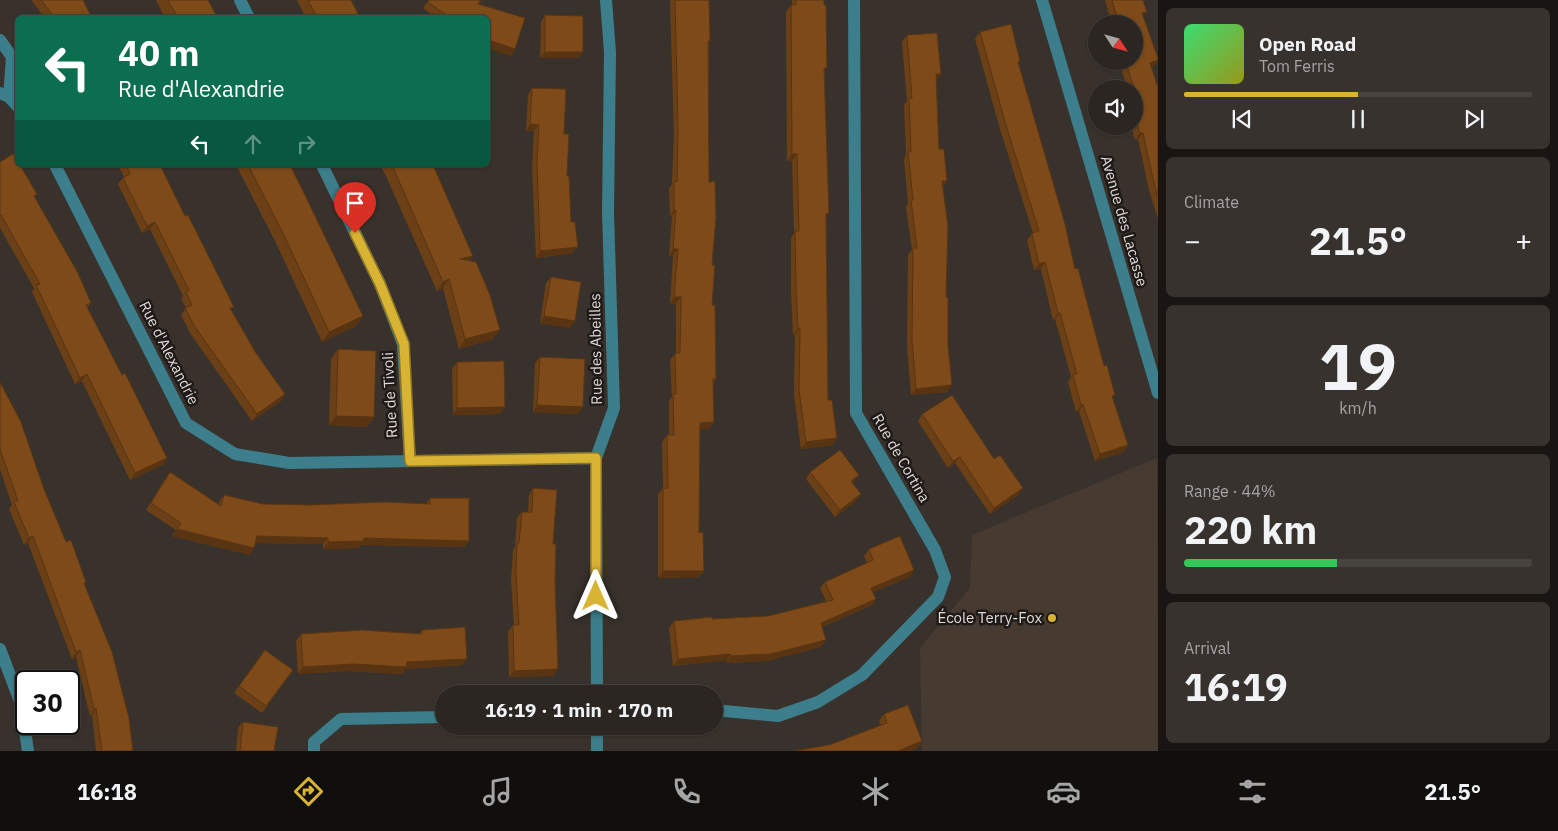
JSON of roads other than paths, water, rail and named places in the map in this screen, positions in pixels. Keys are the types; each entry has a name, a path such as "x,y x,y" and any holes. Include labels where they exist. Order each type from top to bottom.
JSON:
{"street":[{"path":"240,0 248,15"},
{"name":"Rue des Abeilles","path":"597,685 596,458 614,408 613,314 608,212 610,52 606,0"},
{"name":"Rue de Cortina","path":"723,711 778,716 818,702 862,675 938,597 945,577 935,550 856,413 854,0"},
{"name":"Avenue des Lacasse","path":"1042,0 1158,393"},
{"path":"0,40 12,57 9,99"},
{"name":"Rue d'Alexandrie","path":"56,167 186,423 235,454 289,463 596,458"},
{"name":"Rue de Tivoli","path":"323,167 380,284 404,344 410,461"},
{"path":"0,649 22,704 28,751"},
{"path":"314,751 314,742 341,718 435,717"},
{"path":"597,735 598,751"}],"place":[{"name":"École Terry-Fox","path":"1052,618"}]}
